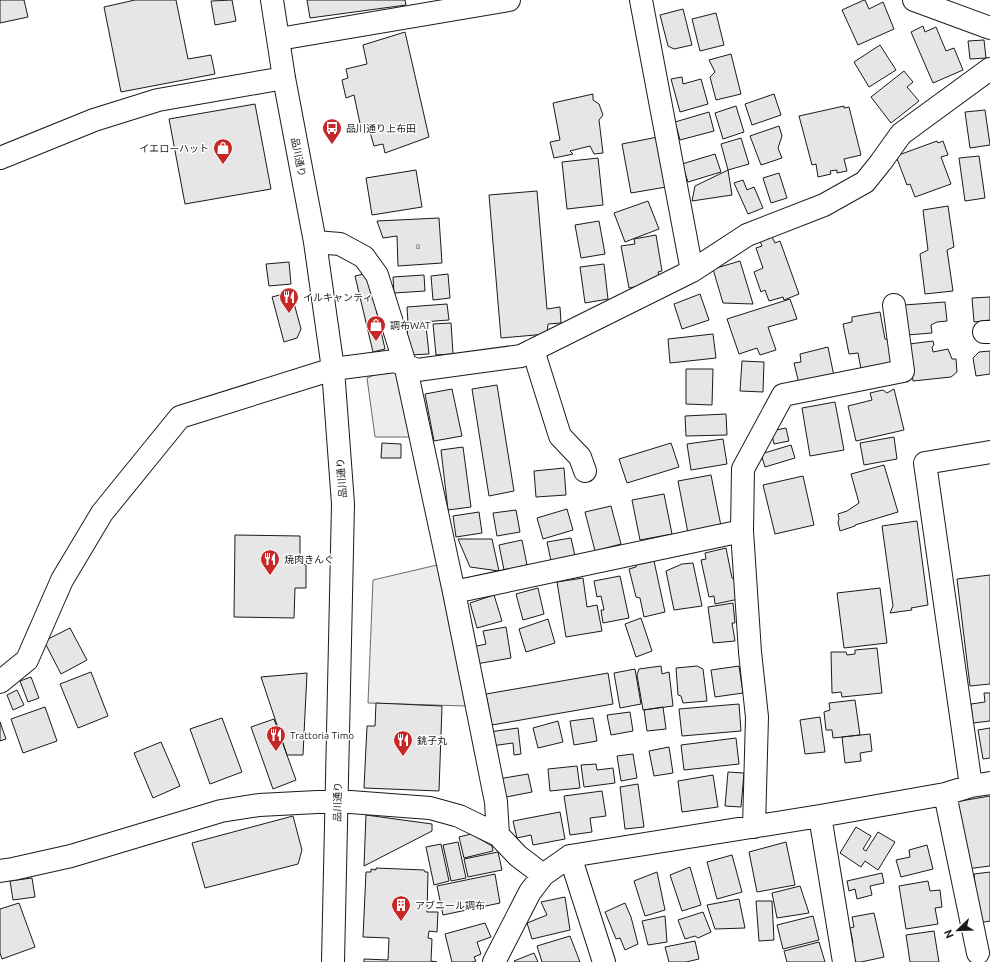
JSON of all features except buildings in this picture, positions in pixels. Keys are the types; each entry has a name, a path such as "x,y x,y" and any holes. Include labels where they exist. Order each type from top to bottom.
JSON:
{"street":[{"name":"品川通り","path":"272,0 284,78 315,242 334,370 343,504 333,962"},
{"path":"279,39 509,0"},
{"path":"641,0 692,272"},
{"path":"914,0 990,28"},
{"path":"0,682 26,660 62,580 102,513 180,418 334,370 395,361 417,370 521,356 692,272 747,236 824,205 865,182 882,162 901,134 990,69"},
{"path":"0,158 94,120 158,100 284,78"},
{"path":"315,242 340,244 364,257 377,275 405,364 454,592 496,802 498,835"},
{"path":"754,827 757,718 750,652 742,531 743,469 783,395 903,371 894,305"},
{"path":"533,350 560,436 580,457 585,470"},
{"path":"494,962 530,892 543,875 570,856 820,816 945,794 980,784 925,463 990,452"},
{"path":"454,592 742,531"},
{"path":"945,794 978,953"},
{"path":"0,870 13,869 71,856 221,811 259,805 337,801 430,808 459,816 498,835 518,856 543,875"},
{"path":"820,816 844,962"},
{"path":"570,856 604,962"}],"shaded area":[{"path":"394,367 413,437 375,437 367,378"},
{"path":"437,565 466,706 368,703 373,580"}],"place":[{"name":"品川通り上布田","path":"332,145"},
{"name":"イエローハット","path":"223,165"},
{"name":"イルキャンティ","path":"289,314"},
{"name":"調布WAT","path":"376,342"},
{"name":"焼肉きんぐ","path":"270,576"},
{"name":"Trattoria Timo","path":"276,752"},
{"name":"銚子丸","path":"403,757"},
{"name":"アブニール調布","path":"401,922"}]}
